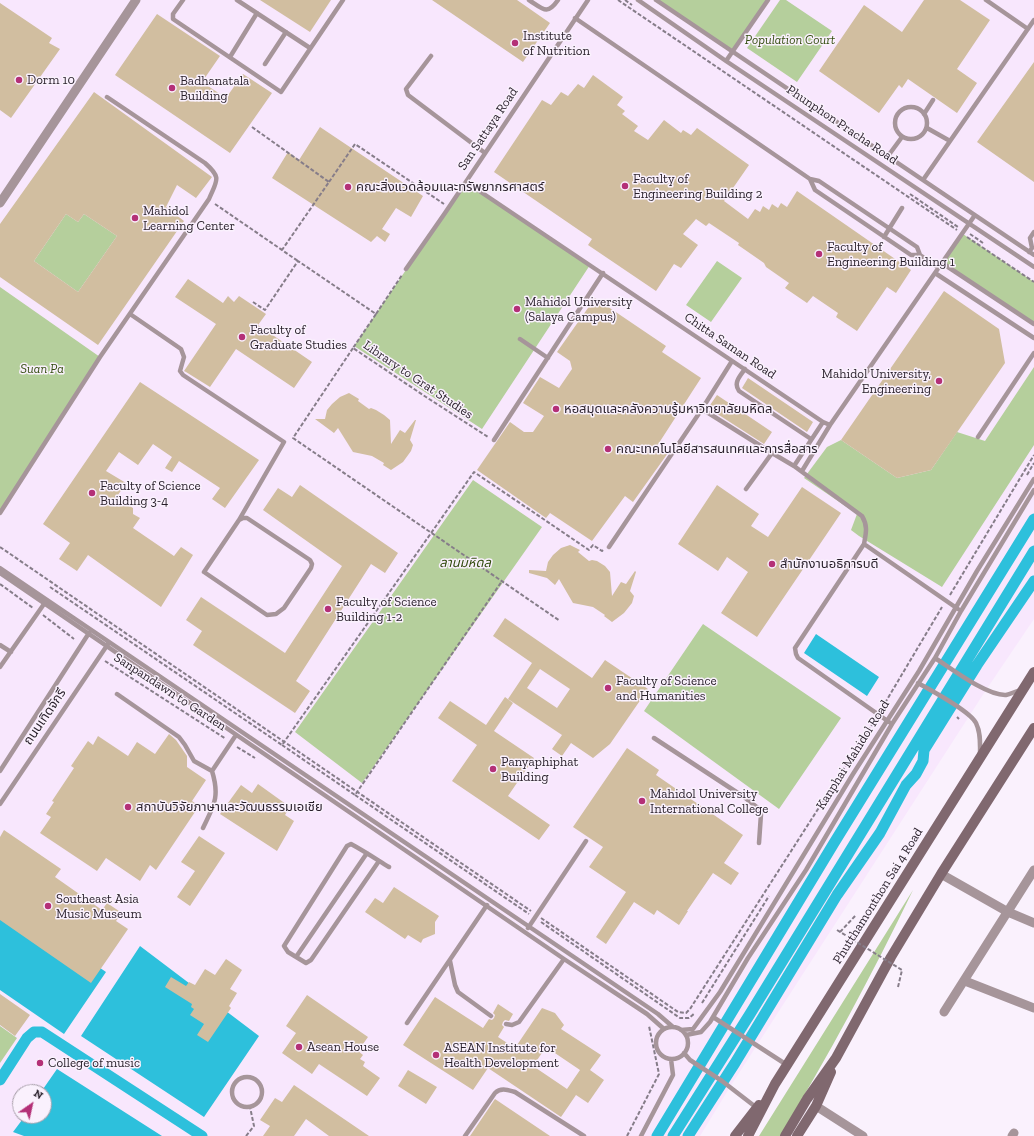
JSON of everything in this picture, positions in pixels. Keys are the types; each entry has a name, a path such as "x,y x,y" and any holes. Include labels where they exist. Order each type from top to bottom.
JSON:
{"main road":[{"name":"Phutthamonthon Sai 4 Road","path":"747,1136 787,1064 1034,672"},
{"path":"785,1136 807,1099 836,1058 891,957 941,874 1034,728"},
{"path":"797,1136 816,1106 829,1080 836,1058"},
{"path":"734,1136 775,1084"}],"street":[{"path":"0,203 136,0"},
{"path":"944,1012 1034,870"},
{"path":"941,874 1008,912 1034,922"},
{"path":"965,981 1034,1008"},
{"path":"816,1106 862,1136"}],"lane":[{"path":"183,0 173,14 174,19 281,92 342,0"},
{"path":"237,0 310,48"},
{"path":"530,0 547,10 552,8 558,0"},
{"name":"San Sattaya Road","path":"406,269 588,0"},
{"name":"Phunphon Pracha Road","path":"638,0 726,61 1034,267"},
{"name":"Phunphon Pracha Road","path":"656,0 1034,255"},
{"path":"726,61 768,0"},
{"path":"986,0 1028,29"},
{"path":"230,57 257,13"},
{"path":"575,18 810,179 819,181 917,247 920,255"},
{"path":"923,180 1034,20"},
{"path":"265,64 286,32"},
{"path":"431,56 406,89 408,95 485,153"},
{"path":"0,513 100,357 209,199 217,180 216,174 205,163 107,97"},
{"path":"924,114 933,100"},
{"path":"910,107 918,109 924,114 927,120 927,128 921,136 912,140 902,137 897,131 895,123 897,115 902,110 910,107"},
{"path":"927,128 950,142"},
{"path":"888,156 902,137"},
{"path":"810,179 815,190 911,255 920,255 939,268"},
{"name":"Chitta Saman Road","path":"466,182 823,422 830,425"},
{"path":"884,236 902,208"},
{"path":"802,471 830,425 975,215"},
{"path":"1029,252 1032,248 1030,238 1034,232"},
{"path":"942,263 1034,324"},
{"path":"494,440 603,273"},
{"path":"935,273 1034,338"},
{"path":"130,314 181,349 184,357 180,371 183,375 284,442 239,520 204,572 267,615 276,614 284,608 311,568 312,564 310,560 247,518 239,520"},
{"path":"520,339 548,358"},
{"path":"978,437 1034,353"},
{"path":"608,546 702,409 732,361"},
{"path":"745,369 736,383 736,388 811,439"},
{"path":"702,409 802,471 862,516 866,523 864,544 795,648 798,658 892,724"},
{"path":"794,466 823,422"},
{"path":"746,490 772,453"},
{"name":"Kanphai Mahidol Road","path":"681,1030 693,1029 720,992 853,774 919,671 1034,479"},
{"name":"Kanphai Mahidol Road","path":"686,1035 701,1032 713,1017 748,958 806,870 892,724 935,658 961,611 1034,490"},
{"path":"864,544 961,611"},
{"path":"0,568 90,632 658,1014 673,1027 681,1030 686,1035 688,1046 684,1053 677,1058 671,1059 662,1055 656,1047 657,1036 664,1029 673,1027"},
{"path":"0,573 44,604 90,632"},
{"path":"0,667 44,604"},
{"name":"ถนนเทิดจักรี","path":"0,771 90,632"},
{"path":"108,644 236,735 647,1014 664,1029"},
{"name":"ถนนเทิดจักรี","path":"0,804 108,644"},
{"path":"0,645 10,652"},
{"path":"935,658 986,690 1007,695 1024,688"},
{"path":"918,683 970,715 976,723 980,734 980,757"},
{"path":"117,694 179,737 194,761 212,771 216,783 216,801 203,828"},
{"path":"212,771 236,735"},
{"path":"654,738 744,797 758,808 761,814 759,843"},
{"path":"526,932 586,841"},
{"path":"379,861 311,960 306,963 288,952 284,946 347,846 351,844 389,867"},
{"path":"296,957 367,853"},
{"path":"407,1023 487,905"},
{"path":"506,1024 512,1025 519,1022 564,959"},
{"path":"450,961 458,992 491,1016"},
{"path":"713,1017 787,1064"},
{"path":"684,1053 696,1064 722,1081 757,1108"},
{"path":"641,1136 673,1075 671,1059"},
{"path":"242,1078 254,1079 261,1087 261,1098 259,1102 250,1107 240,1106 233,1100 233,1086 242,1078"},
{"path":"465,1136 495,1093 498,1090 503,1089 515,1092 584,1136"}],"path":[{"path":"618,0 1034,282"},
{"path":"252,127 329,182"},
{"path":"282,250 356,144 449,207"},
{"path":"209,199 376,314"},
{"path":"253,302 265,310 298,260"},
{"name":"Library to Grat Studies","path":"406,269 353,348 494,440"},
{"path":"353,348 293,438 560,621"},
{"path":"867,739 946,601 1034,456"},
{"path":"1027,475 1034,463"},
{"path":"282,745 474,472 589,550 593,545 602,551 608,546"},
{"path":"0,548 284,742 680,1018 689,1018 696,1011"},
{"path":"356,793 502,581"},
{"path":"50,587 282,745 356,793"},
{"name":"Sanpandawn to Garden","path":"104,660 227,739"},
{"path":"536,917 678,1012 686,1013 880,716"},
{"path":"700,1006 771,892"},
{"path":"856,915 838,931 902,970 898,987"},
{"path":"246,1136 254,1126 250,1107"}],"shaded area":[{"name":"Mahidol University (Salaya Campus)","path":"0,0 1034,0 1034,619 986,690 700,1136 0,1136"}],"green space":[{"path":"656,0 768,0 733,52"},
{"name":"Population Court","path":"780,0 786,0 832,31 797,82 747,48"},
{"path":"466,182 590,265 482,429 354,346"},
{"path":"66,214 78,222 84,214 117,236 78,292 34,261"},
{"path":"963,234 1034,282 1034,325 942,263"},
{"path":"717,261 742,278 711,322 686,305"},
{"name":"Suan Pa","path":"0,287 100,357 0,513"},
{"path":"1034,367 1034,445 942,587 851,530 857,514 804,478 827,447 841,440 897,478 931,470 957,432 985,441"},
{"name":"ลานมหิดล","path":"473,480 542,527 362,783 295,732"},
{"path":"703,624 841,718 779,809 644,711"},
{"path":"913,890 850,1014 780,1136 759,1136"},
{"path":"0,1026 17,1038 0,1063"}],"water":[{"path":"816,634 879,677 867,696 804,653"},
{"path":"0,899 106,972 64,1034 0,990"},
{"path":"140,946 259,1036 204,1117 81,1036"},
{"path":"57,1069 162,1136 24,1136 13,1132 19,1124 52,1124 52,1084 47,1084"}],"building":[{"path":"260,0 331,0 310,32"},
{"name":"Institute of Nutrition","path":"432,0 517,0 550,23 523,62"},
{"path":"924,0 960,0 990,20 957,69 977,83 957,113 908,79 902,88 899,85 879,113 819,71 864,5 902,32"},
{"name":"Dorm 10","path":"0,3 52,38 49,43 60,49 11,118 0,110"},
{"name":"Badhanatala Building","path":"157,14 220,56 202,82 226,98 243,74 272,93 230,153 115,75"},
{"path":"1034,62 1034,182 977,142"},
{"name":"Faculty of Engineering Building 2","path":"593,75 623,97 617,105 625,111 622,114 638,126 634,131 648,140 664,120 681,133 683,130 691,135 697,128 749,165 724,201 748,219 755,209 760,212 763,206 769,210 772,204 778,208 781,203 787,207 797,191 911,270 896,293 887,287 857,331 836,317 838,313 813,296 807,303 785,288 789,283 738,245 739,243 709,223 706,226 696,219 683,234 698,245 681,268 674,264 656,291 588,245 592,239 494,172 542,100 551,105 561,92 568,96 578,84 584,88"},
{"name":"Mahidol Learning Center","path":"94,92 212,177 196,198 177,185 166,207 184,221 98,345 0,277 0,224","holes":["66,214 78,222 84,214 117,236 78,292 34,261"]},
{"name":"คณะสิ่งแวดล้อมและทรัพยากรศาสตร์","path":"320,127 423,196 411,217 396,208 382,229 390,234 385,242 377,236 371,242 272,178 288,152 299,160"},
{"name":"Faculty of Graduate Studies","path":"188,279 223,303 228,296 234,302 239,296 266,314 258,325 312,362 294,388 236,349 210,387 184,371 216,324 175,297"},
{"path":"944,291 999,329 1005,363 931,470 897,478 841,440"},
{"path":"595,298 666,346 662,352 701,378 657,446 668,453 633,502 625,496 592,541 550,513 546,518 477,470 510,422 524,432 533,432 544,416 523,403 540,377 559,388 572,369 570,361 557,352"},
{"path":"748,378 813,422 807,432 742,388"},
{"name":"Faculty of Science Building 3-4","path":"140,382 259,460 225,508 212,499 220,488 179,461 172,472 165,468 172,457 153,444 138,465 119,452 106,471 126,483 116,498 133,508 133,514 140,518 133,528 174,556 181,547 193,555 161,607 88,555 77,571 59,559 70,543 43,524"},
{"path":"349,393 359,399 358,401 369,409 371,408 376,410 390,420 391,444 400,430 405,433 416,420 410,440 413,445 411,451 403,462 391,470 383,465 384,463 372,456 353,452 338,428 334,433 315,419 325,419 327,410 332,404 340,397"},
{"path":"717,395 772,432 764,444 708,408"},
{"name":"Faculty of Science Building 1-2","path":"300,485 398,553 385,573 371,564 296,681 310,691 295,713 193,645 202,631 186,620 201,597 285,653 342,566 263,510 278,488 292,497"},
{"name":"สำนักงานอธิการบดี","path":"717,485 759,514 751,526 768,537 802,487 841,513 757,637 721,613 748,572 727,557 718,571 678,544"},
{"path":"570,545 580,550 578,552 589,561 597,561 605,566 610,572 612,596 621,582 626,584 635,571 636,572 630,591 634,596 632,603 624,613 612,622 593,607 573,603 559,579 555,585 547,578 529,573 529,570 546,571 548,562 553,555 561,548"},
{"name":"Faculty of Science and Humanities","path":"505,618 592,678 605,660 648,689 610,744 593,758 571,743 562,756 552,749 562,735 508,699 532,663 493,636","holes":["540,669 570,689 557,708 527,688"]},
{"name":"Panyaphiphat Building","path":"505,697 513,703 494,731 534,758 508,796 550,825 539,840 452,781 477,745 438,718 450,701 486,725"},
{"name":"สถาบันวิจัยภาษาและวัฒนธรรมเอเชีย","path":"169,734 176,740 187,756 187,767 206,780 192,801 199,806 156,870 150,865 140,881 106,858 97,871 40,833 51,817 46,814 54,802 52,801 74,768 71,766 88,741 93,745 98,736 128,756 137,742 155,754"},
{"name":"Mahidol University International College","path":"627,748 659,770 656,775 743,835 724,863 739,873 731,885 713,873 679,925 657,910 654,915 634,902 606,944 596,937 626,892 589,867 603,847 573,827"},
{"path":"258,784 290,807 285,815 294,821 277,851 220,814 241,785 252,793"},
{"name":"Southeast Asia Music Museum","path":"4,830 61,869 55,877 102,910 107,903 122,913 116,921 128,929 91,983 0,920 0,837"},
{"path":"199,836 225,853 190,906 177,897 195,871 181,862"},
{"path":"394,887 439,916 435,922 435,934 423,939 421,943 408,935 405,939 365,912 375,898 383,903"},
{"path":"226,959 242,970 230,989 237,993 229,1006 231,1008 208,1042 197,1035 204,1024 190,1015 194,1009 191,1007 192,1004 165,987 171,977 186,986 189,982 195,985 205,969 215,975"},
{"path":"0,994 30,1015 15,1036 0,1025"},
{"name":"Asean House","path":"307,995 368,1037 358,1051 363,1055 360,1059 365,1062 363,1066 380,1078 367,1096 319,1064 312,1074 282,1053 296,1033 286,1026"},
{"path":"435,997 483,1028 489,1019 492,1020 494,1018 495,1015 493,1013 498,1004 513,1014 509,1021 505,1020 503,1022 502,1025 504,1027 498,1037 515,1048 542,1008 555,1013 564,1025 561,1029 601,1055 590,1070 604,1080 588,1103 576,1095 561,1117 488,1068 473,1090 403,1045","holes":["546,1047 580,1070 567,1089 533,1066"]},
{"path":"408,1070 437,1087 426,1104 398,1086"},
{"path":"294,1085 369,1136 329,1136 306,1119 294,1136 263,1136 270,1126 260,1120 275,1098 282,1102"},
{"path":"495,1099 550,1136 470,1136"}],"waterway":[{"path":"657,1136 834,843 1034,519"},
{"path":"673,1136 750,1014 1034,551"},
{"path":"688,1136 735,1063 837,895 880,833 906,785 916,774 923,761 924,750 977,665 1034,581"},
{"path":"0,1080 27,1038 34,1032 42,1032 202,1136"}],"place":[{"name":"Institute of Nutrition","path":"515,43"},
{"name":"Dorm 10","path":"19,80"},
{"name":"Badhanatala Building","path":"172,88"},
{"name":"Faculty of Engineering Building 2","path":"625,186"},
{"name":"คณะสิ่งแวดล้อมและทรัพยากรศาสตร์","path":"348,187"},
{"name":"Mahidol Learning Center","path":"135,218"},
{"name":"Faculty of Engineering Building 1","path":"819,254"},
{"name":"Mahidol University (Salaya Campus)","path":"517,309"},
{"name":"Faculty of Graduate Studies","path":"242,337"},
{"name":"Mahidol University, Engineering","path":"939,381"},
{"name":"หอสมุดและคลังความรู้มหาวิทยาลัยมหิดล","path":"556,409"},
{"name":"คณะเทคโนโลยีสารสนเทศและการสื่อสาร","path":"608,449"},
{"name":"Faculty of Science Building 3-4","path":"92,493"},
{"name":"สำนักงานอธิการบดี","path":"772,564"},
{"name":"Faculty of Science Building 1-2","path":"328,609"},
{"name":"Faculty of Science and Humanities","path":"608,688"},
{"name":"Panyaphiphat Building","path":"493,769"},
{"name":"Mahidol University International College","path":"642,801"},
{"name":"สถาบันวิจัยภาษาและวัฒนธรรมเอเชีย","path":"128,807"},
{"name":"Southeast Asia Music Museum","path":"48,906"},
{"name":"Asean House","path":"299,1047"},
{"name":"ASEAN Institute for Health Development","path":"436,1055"},
{"name":"College of music","path":"40,1063"}]}
